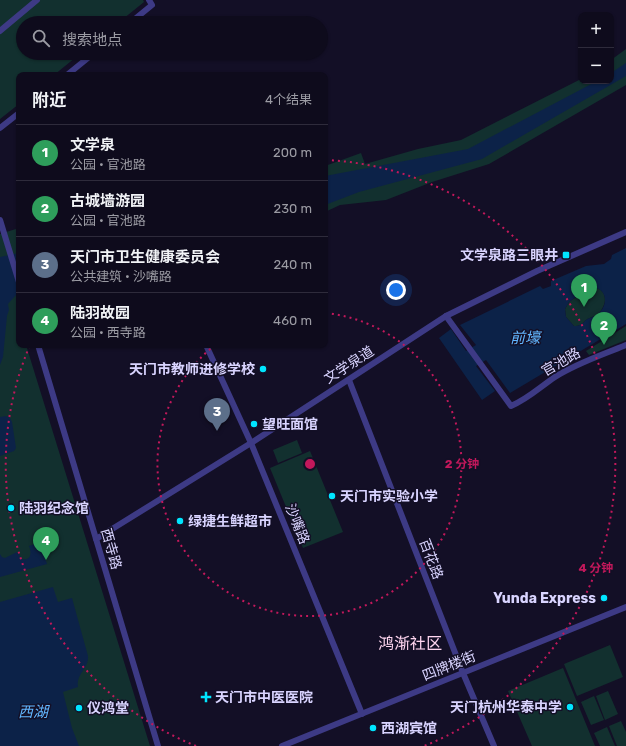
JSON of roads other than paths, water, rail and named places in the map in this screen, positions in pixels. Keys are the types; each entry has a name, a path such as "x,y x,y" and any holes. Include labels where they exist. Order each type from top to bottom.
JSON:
{"street":[{"path":"18,16 38,0"},
{"path":"137,16 151,2"},
{"path":"0,31 16,18"},
{"path":"71,72 85,60"},
{"path":"0,128 16,115"},
{"path":"0,220 16,272"},
{"name":"文学泉道","path":"96,539 250,443 446,316 537,271 626,232"},
{"name":"官池路","path":"446,316 511,406 523,400 570,368 626,345"},
{"name":"西寺路","path":"39,348 158,746"},
{"name":"沙嘴路","path":"207,348 250,443 362,714"},
{"name":"百花路","path":"348,380 463,673 494,746"},
{"name":"四牌楼街","path":"282,746 626,607"}],"water":[{"path":"626,63 626,76 614,83 614,71"},
{"path":"591,84 612,84 482,159 359,192 328,204 328,175 468,149"},
{"name":"前壕","path":"626,248 626,324 510,393 486,360 476,366 495,391 482,400 439,338 451,329 466,351 476,345 460,325 540,286 543,289 551,286 551,281 586,266 604,264 611,259 612,255","holes":["590,287 603,292 605,300 603,308 597,315 578,326 574,326 566,317 565,309 569,302"]},
{"path":"16,254 16,295 8,304 9,310 7,316 3,357 0,365 0,257"},
{"path":"6,416 10,418 12,422 16,448 14,451 0,456 0,417"},
{"path":"40,542 47,564 0,577 0,554 5,558 17,552 22,559 27,559 30,556 29,546"},
{"name":"西湖","path":"53,587 58,602 72,598 88,656 87,664 79,678 78,687 63,692 72,728 79,746 0,746 0,602"}],"place":[{"name":"文学泉路三眼井","path":"566,255"},
{"name":"文学泉","path":"584,307"},
{"name":"古城墙游园","path":"604,345"},
{"name":"天门市教师进修学校","path":"263,369"},
{"name":"望旺面馆","path":"254,424"},
{"name":"天门市卫生健康委员会","path":"217,431"},
{"name":"天门市实验小学","path":"332,496"},
{"name":"陆羽纪念馆","path":"11,508"},
{"name":"绿捷生鲜超市","path":"180,521"},
{"name":"陆羽故园","path":"46,560"},
{"name":"Yunda Express","path":"604,598"},
{"name":"天门市中医医院","path":"206,697"},
{"name":"天门杭州华泰中学","path":"570,707"},
{"name":"仪鸿堂","path":"79,708"},
{"name":"西湖宾馆","path":"373,728"}],"district":[{"name":"鸿渐社区","path":"410,643"}]}
